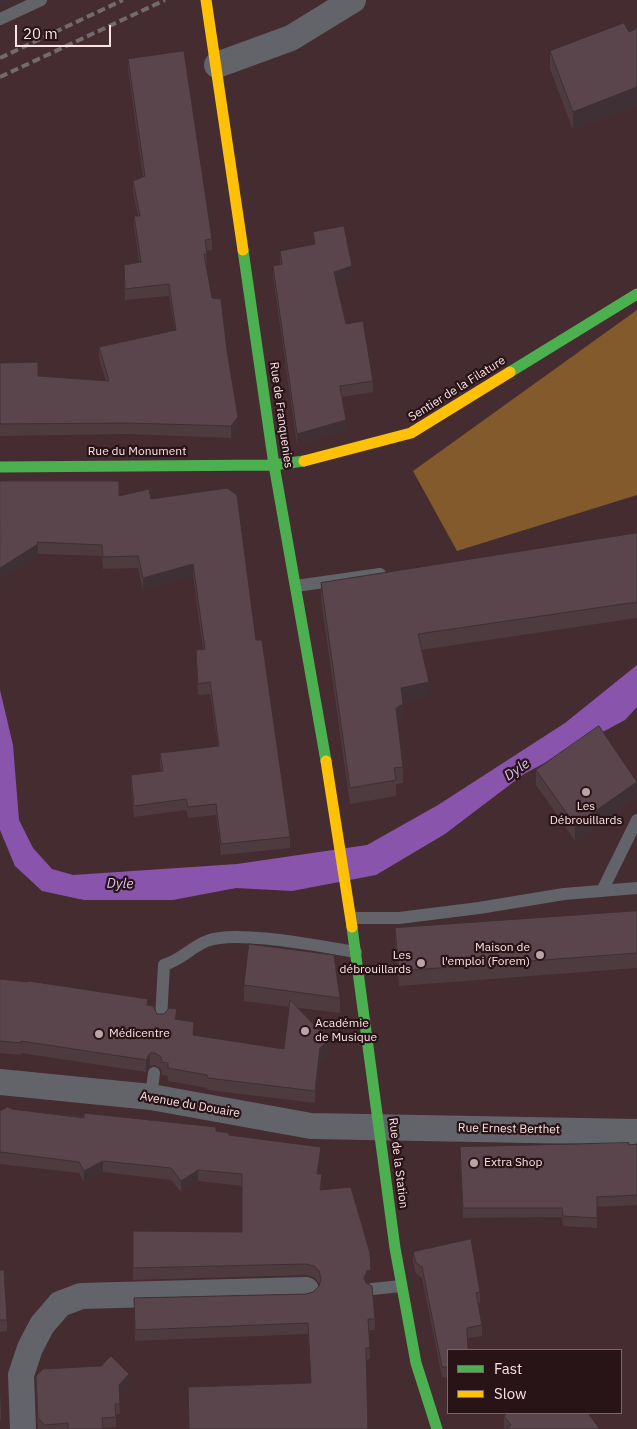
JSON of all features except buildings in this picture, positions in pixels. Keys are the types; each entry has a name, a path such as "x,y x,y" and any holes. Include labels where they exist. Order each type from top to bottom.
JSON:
{"street":[{"name":"Rue de Franquenies","path":"206,0 274,465 349,897"},
{"path":"217,65 291,38 353,0"},
{"name":"Sentier de la Filature","path":"274,465 308,460 411,433 637,294"},
{"name":"Rue du Monument","path":"0,467 274,465"},
{"name":"Rue de la Station","path":"349,897 401,1286 416,1363 437,1429"},
{"name":"Avenue du Douaire","path":"0,1082 152,1085 312,1126 380,1127"},
{"name":"Rue Ernest Berthet","path":"380,1127 637,1132"},
{"path":"23,1429 22,1375 30,1348 42,1325 60,1304 81,1296 306,1290"}],"lane":[{"path":"0,19 41,0"},
{"path":"296,586 394,572"},
{"path":"602,891 637,820"},
{"path":"352,918 398,918 479,908 564,894 637,888"},
{"path":"161,1019 164,965 179,960 208,940 241,936 356,952"},
{"path":"372,1288 401,1286"}],"shaded area":[{"path":"637,310 637,495 457,551 413,471"}],"water":[{"name":"Dyle","path":"637,665 637,707 625,720 524,774 445,834 376,875 292,891 236,888 173,900 84,900 42,891 15,866 0,830 0,690 13,745 19,820 33,848 52,869 73,875 237,864 367,845 438,805 565,723"}],"railway":[{"path":"0,58 123,0"},
{"path":"0,77 165,0"}],"traffic: fast":[{"path":"243,250 274,465 326,761"},
{"path":"510,372 637,294"},
{"path":"0,467 274,465 304,461"},
{"path":"352,927 395,1248 416,1363 437,1429"}],"traffic: slow":[{"path":"206,0 243,250"},
{"path":"304,461 411,433 510,372"},
{"path":"326,761 352,927"}],"place":[{"name":"Les Débrouillards","path":"586,792"},
{"name":"Maison de l'emploi (Forem)","path":"540,955"},
{"name":"Les débrouillards","path":"421,963"},
{"name":"Académie de Musique","path":"305,1031"},
{"name":"Médicentre","path":"99,1034"},
{"name":"Extra Shop","path":"474,1163"}]}
